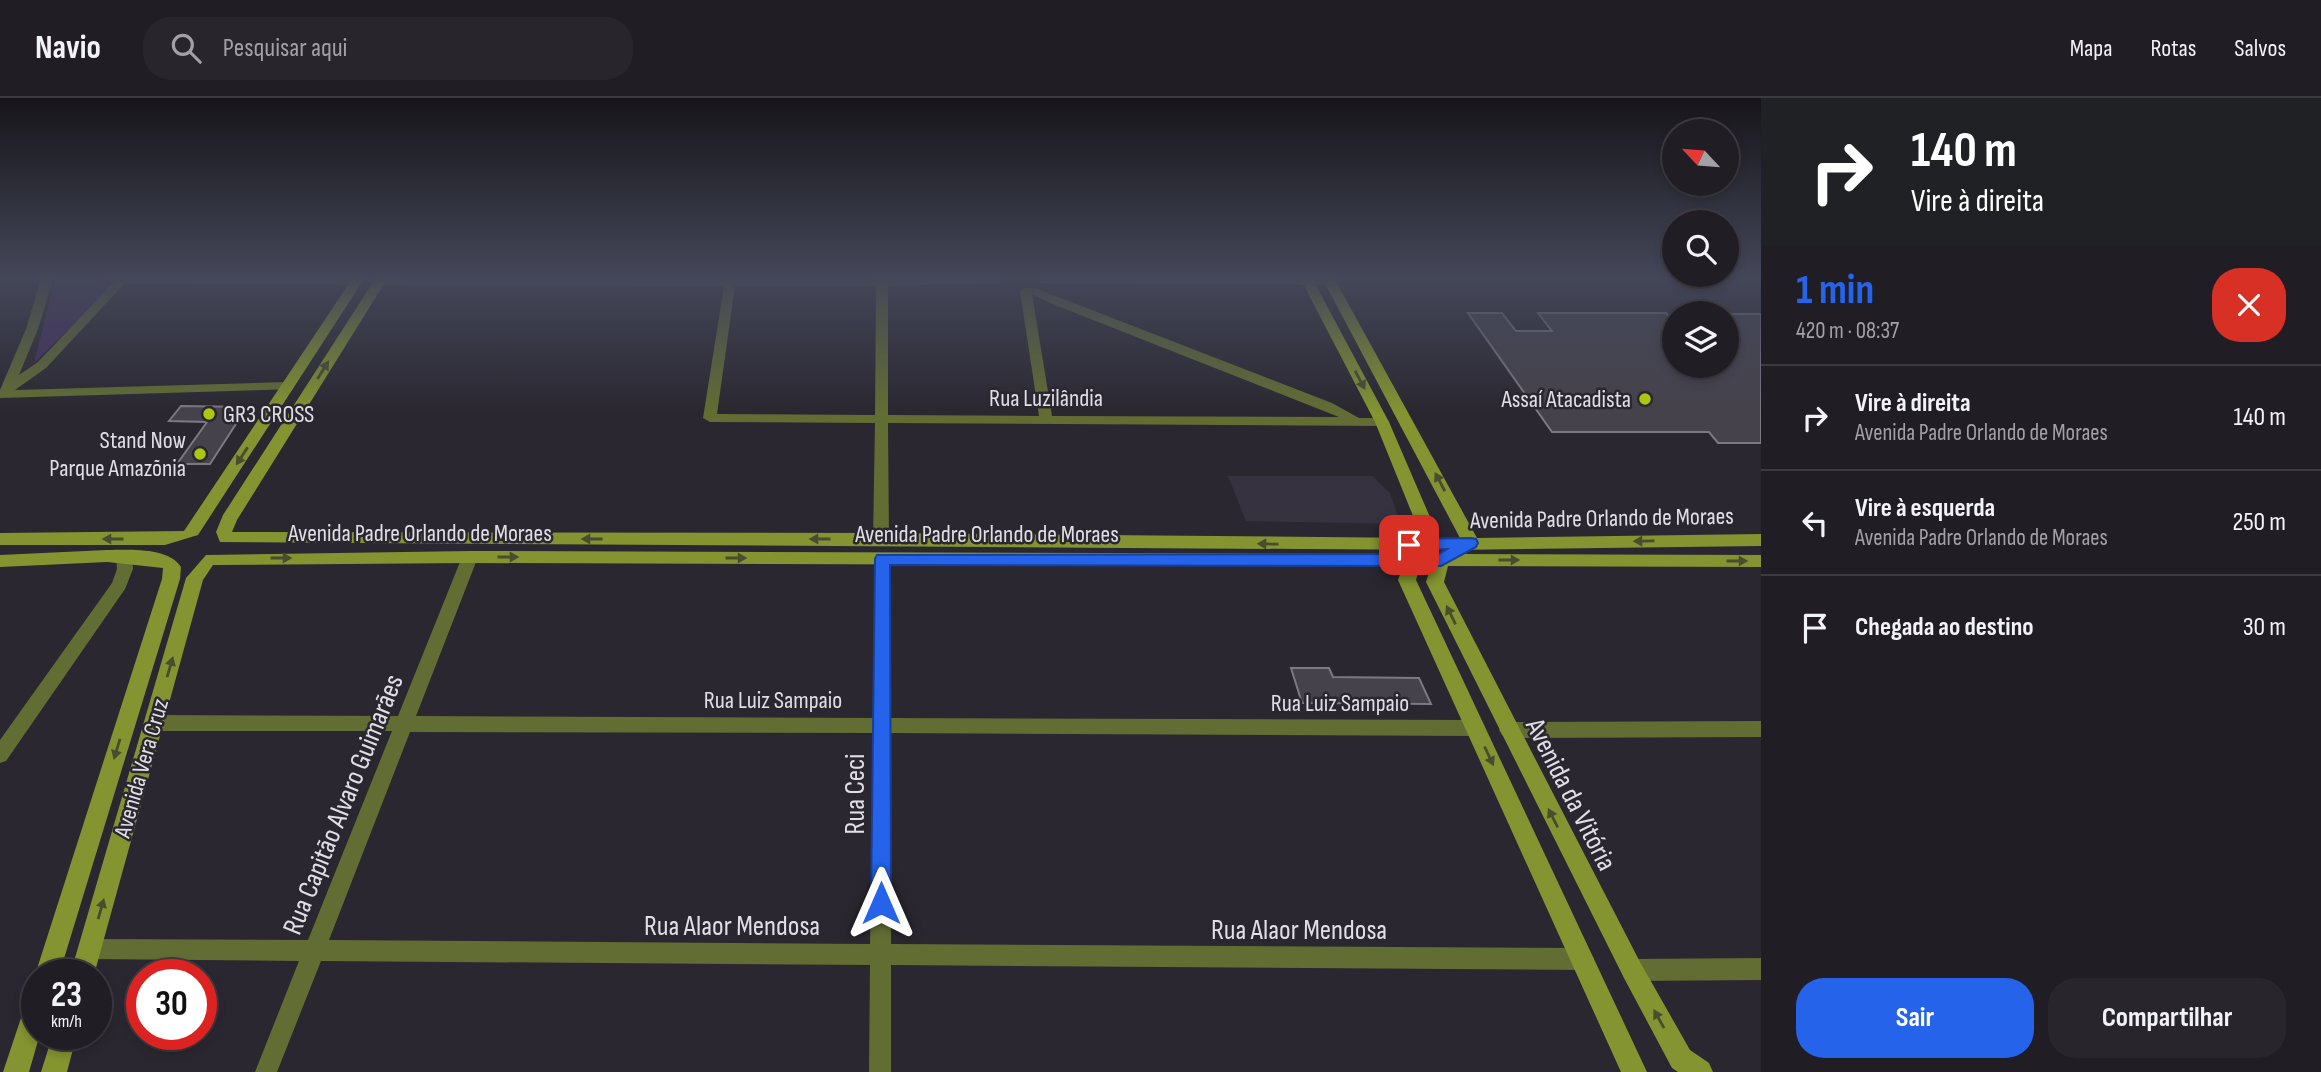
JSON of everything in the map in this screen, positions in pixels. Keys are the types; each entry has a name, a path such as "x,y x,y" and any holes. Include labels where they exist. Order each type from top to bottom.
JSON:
{"main road":[{"name":"Avenida Vera Cruz","path":"52,959 171,579 165,552 187,533 331,321"},
{"name":"Avenida Vera Cruz","path":"86,959 195,578 209,561 222,551 229,519 354,321"},
{"path":"1329,321 1382,422 1437,552 1471,543 1352,321"},
{"name":"Avenida Padre Orlando de Moraes","path":"187,533 212,528 225,535 1414,560 1437,552"},
{"path":"0,539 165,539 187,533"},
{"name":"Avenida Padre Orlando de Moraes","path":"1471,543 1761,540"},
{"name":"Avenida Padre Orlando de Moraes","path":"168,565 187,568 209,561 882,549 1437,552 1761,561"},
{"name":"Avenida da Vitória","path":"1437,552 1435,582 1508,730 1681,1059 1700,1072"},
{"path":"0,561 150,557 168,565"},
{"path":"1414,560 1407,580 1634,1072"},
{"path":"16,1072 23,1050"},
{"path":"54,1072 60,1050"}],"street":[{"path":"4,393 34,321"},
{"path":"4,393 42,365 83,321"},
{"name":"Rua Luzilândia","path":"724,321 710,418 1382,422"},
{"name":"Rua Ceci","path":"880,1072 881,321"},
{"path":"1035,321 1046,421"},
{"path":"1107,321 1327,406 1359,422"},
{"path":"4,393 288,386"},
{"path":"0,755 119,584 125,569 124,557"},
{"name":"Rua Capitão Alvaro Guimarães","path":"266,1072 470,557"},
{"name":"Rua Luiz Sampaio","path":"154,723 1476,728"},
{"path":"1508,730 1761,729"},
{"name":"Rua Alaor Mendosa","path":"89,949 1583,959"},
{"path":"1632,970 1761,969"}],"shaded area":[{"path":"45,321 76,321 34,363"},
{"path":"1228,476 1372,476 1390,493 1401,524 1246,521"}],"building":[{"name":"Assaí Atacadista","path":"1474,321 1509,321 1516,331 1552,331 1545,321 1662,321 1662,378 1739,378 1739,321 1761,321 1761,443 1718,443 1709,432 1552,432"},
{"path":"181,406 247,407 210,464 177,464 207,422 169,421"},
{"path":"1291,668 1329,668 1333,677 1419,678 1431,704 1302,703"}],"place":[{"name":"Assaí Atacadista","path":"1645,399"},
{"name":"GR3 CROSS","path":"209,414"},
{"name":"Stand Now Parque Amazõnia","path":"200,454"}],"route":[{"path":"881,903 883,559 1441,560 1471,543 1409,545"}]}
